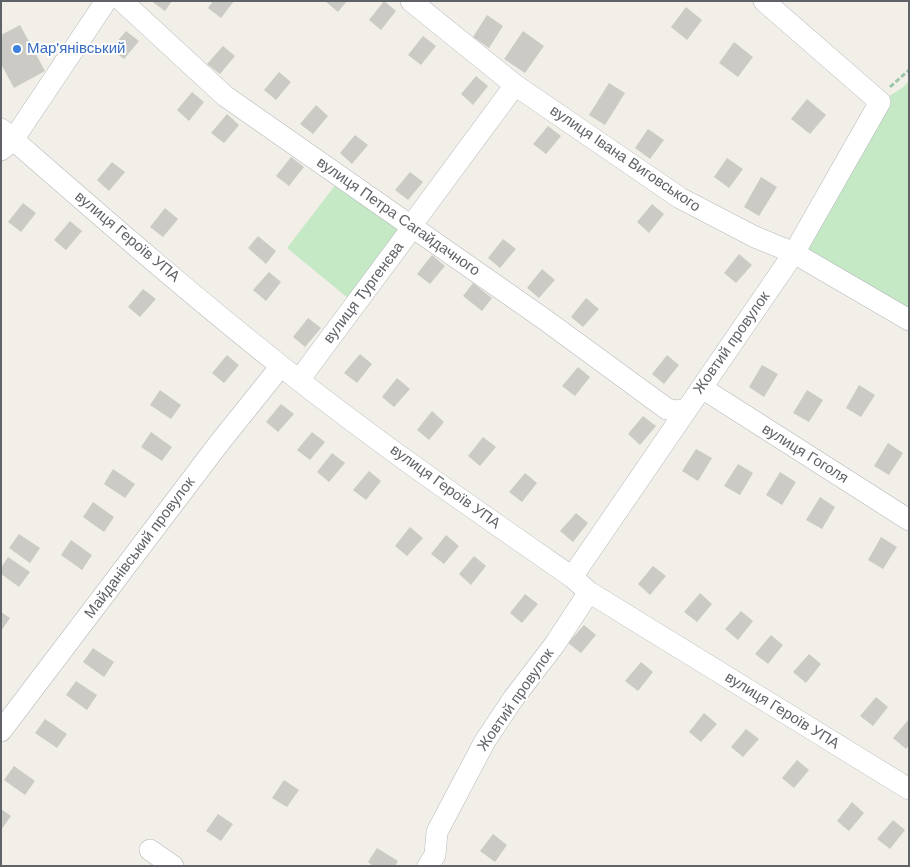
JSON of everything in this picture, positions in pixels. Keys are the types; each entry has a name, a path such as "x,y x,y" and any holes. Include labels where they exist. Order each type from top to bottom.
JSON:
{"street":[{"path":"5,140 106,1"},
{"name":"вулиця Петра Сагайдачного","path":"122,1 225,96 544,319 667,409 677,411 687,409"},
{"name":"вулиця Івана Виговського","path":"411,1 515,85 680,198 756,237 794,253 909,320"},
{"path":"764,1 877,99"},
{"name":"вулиця Тургенєва","path":"299,380 515,85"},
{"name":"Жовтий провулок","path":"572,577 794,253 877,99"},
{"name":"вулиця Героїв УПА","path":"5,140 281,366 430,479 572,577 589,592 909,789"},
{"name":"Майданівський провулок","path":"1,731 220,442 281,366"},
{"name":"вулиця Гоголя","path":"702,388 909,520"},
{"name":"Жовтий провулок","path":"438,862 437,832 485,741 513,699 555,644 589,592"},
{"path":"150,850 173,866"}],"path":[{"path":"877,99 909,70"}],"green space":[{"path":"909,81 909,315 807,256 806,237 886,98"},
{"path":"340,179 406,227 354,303 287,248"}],"building":[{"path":"151,1 172,1 165,11"},
{"path":"213,1 234,1 221,18 208,8"},
{"path":"325,1 347,1 338,12"},
{"path":"384,1 396,11 381,30 369,20"},
{"path":"686,7 702,20 687,40 671,27"},
{"path":"487,15 503,26 489,48 473,37"},
{"name":"Мар'янівський","path":"20,25 45,71 14,88 1,64 1,35"},
{"path":"126,31 139,41 124,59 111,49"},
{"path":"523,31 544,46 525,73 504,59"},
{"path":"423,36 436,46 421,65 408,55"},
{"path":"734,42 753,57 738,77 719,63"},
{"path":"223,46 235,56 220,74 207,64"},
{"path":"279,72 291,82 276,100 264,90"},
{"path":"476,76 488,86 473,105 461,94"},
{"path":"609,83 625,93 605,125 589,115"},
{"path":"192,92 204,102 189,121 177,110"},
{"path":"807,99 826,115 810,134 791,119"},
{"path":"316,105 328,116 313,134 300,124"},
{"path":"227,114 239,125 224,143 211,133"},
{"path":"548,126 561,136 546,154 533,144"},
{"path":"648,129 664,140 650,159 635,148"},
{"path":"355,135 368,145 352,164 340,153"},
{"path":"291,157 304,167 289,186 276,176"},
{"path":"727,158 743,169 729,188 714,177"},
{"path":"112,162 125,172 109,191 97,180"},
{"path":"410,172 423,182 408,200 395,190"},
{"path":"761,177 777,187 759,216 744,207"},
{"path":"23,203 36,213 21,232 8,222"},
{"path":"652,204 664,214 649,233 637,222"},
{"path":"165,208 178,219 163,237 150,227"},
{"path":"70,221 82,231 66,250 54,240"},
{"path":"258,236 276,251 266,264 248,248"},
{"path":"503,239 516,249 500,268 488,258"},
{"path":"739,254 752,265 736,283 724,273"},
{"path":"432,255 445,266 430,284 417,274"},
{"path":"542,269 555,280 539,298 527,288"},
{"path":"269,272 281,282 266,301 253,290"},
{"path":"473,283 492,298 482,311 463,296"},
{"path":"143,289 156,299 140,317 128,307"},
{"path":"586,298 599,309 583,327 571,317"},
{"path":"308,318 321,328 305,347 293,337"},
{"path":"360,354 372,364 357,383 344,373"},
{"path":"227,355 239,365 224,383 212,373"},
{"path":"667,355 679,365 664,384 652,374"},
{"path":"762,365 778,374 764,397 749,387"},
{"path":"578,367 590,377 575,396 562,386"},
{"path":"397,378 410,389 394,407 382,397"},
{"path":"859,385 875,395 861,417 846,408"},
{"path":"160,390 181,405 171,419 150,405"},
{"path":"807,390 823,400 809,422 793,413"},
{"path":"281,404 294,414 278,432 266,422"},
{"path":"432,411 444,422 429,440 417,430"},
{"path":"643,416 656,426 640,445 628,434"},
{"path":"151,432 172,447 162,461 141,447"},
{"path":"312,432 325,442 310,460 297,450"},
{"path":"483,437 496,447 480,466 468,456"},
{"path":"888,443 903,453 889,475 874,466"},
{"path":"696,449 712,458 698,481 682,471"},
{"path":"332,453 345,463 329,482 317,472"},
{"path":"738,464 753,473 740,495 724,486"},
{"path":"113,469 135,484 125,498 104,484"},
{"path":"369,471 381,481 366,500 353,490"},
{"path":"780,472 796,482 782,505 766,495"},
{"path":"525,473 537,483 522,502 509,492"},
{"path":"820,497 835,507 822,529 806,520"},
{"path":"93,502 114,517 104,532 83,517"},
{"path":"576,513 588,523 573,542 560,531"},
{"path":"410,527 423,538 407,556 395,546"},
{"path":"19,534 40,548 30,563 9,548"},
{"path":"446,535 459,546 444,564 431,554"},
{"path":"881,537 897,547 883,569 868,560"},
{"path":"71,540 92,555 82,570 61,555"},
{"path":"474,556 486,566 471,585 459,574"},
{"path":"8,557 30,572 19,587 1,574 1,568"},
{"path":"653,566 666,576 650,595 638,584"},
{"path":"700,593 712,604 697,622 684,612"},
{"path":"525,594 538,604 522,623 510,613"},
{"path":"741,611 753,621 738,640 725,629"},
{"path":"1,612 10,618 1,631"},
{"path":"584,625 596,635 581,653 568,643"},
{"path":"771,635 783,645 768,664 755,654"},
{"path":"93,648 114,662 104,677 83,662"},
{"path":"809,654 821,664 806,683 793,672"},
{"path":"641,662 653,672 638,691 625,681"},
{"path":"76,681 97,695 87,710 66,695"},
{"path":"876,697 888,707 873,726 860,716"},
{"path":"704,713 717,724 701,742 689,732"},
{"path":"45,719 67,734 57,748 35,733"},
{"path":"909,719 909,745 906,749 893,738"},
{"path":"746,729 759,739 743,757 731,747"},
{"path":"797,760 809,770 794,788 782,778"},
{"path":"14,766 35,781 25,795 4,780"},
{"path":"284,780 299,790 287,807 272,798"},
{"path":"852,802 864,813 849,831 837,821"},
{"path":"1,809 11,816 1,830"},
{"path":"218,814 233,824 221,841 206,831"},
{"path":"893,820 905,830 890,849 877,839"},
{"path":"493,834 507,845 495,862 480,851"},
{"path":"377,848 398,861 395,866 373,866 368,862"}],"place":[{"name":"Мар'янівський","path":"17,49"}]}
